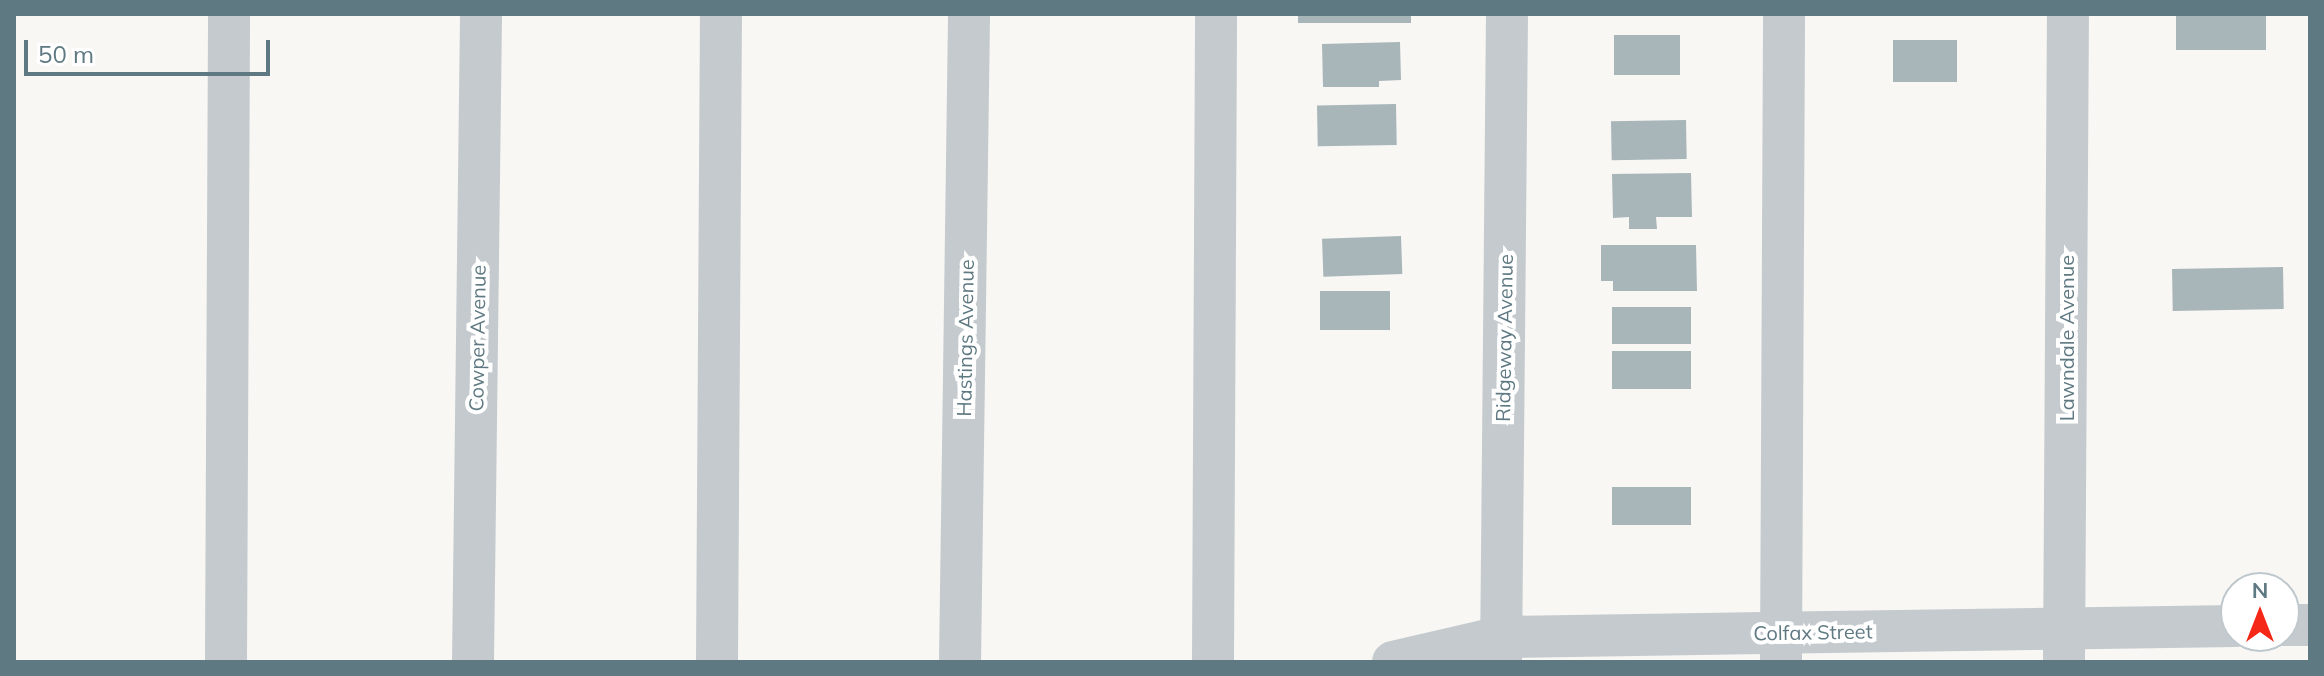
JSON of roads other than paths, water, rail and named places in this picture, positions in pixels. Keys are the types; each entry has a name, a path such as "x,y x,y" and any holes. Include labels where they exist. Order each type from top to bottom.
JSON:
{"street":[{"path":"226,662 229,14"},
{"name":"Cowper Avenue","path":"473,662 481,14"},
{"path":"717,662 721,14"},
{"name":"Hastings Avenue","path":"960,662 969,14"},
{"path":"1213,662 1216,14"},
{"name":"Ridgeway Avenue","path":"1501,650 1507,14"},
{"path":"1781,647 1784,14"},
{"name":"Lawndale Avenue","path":"2064,645 2068,14"},
{"name":"Colfax Street","path":"1393,662 1501,650 2064,645 2220,628"}]}
